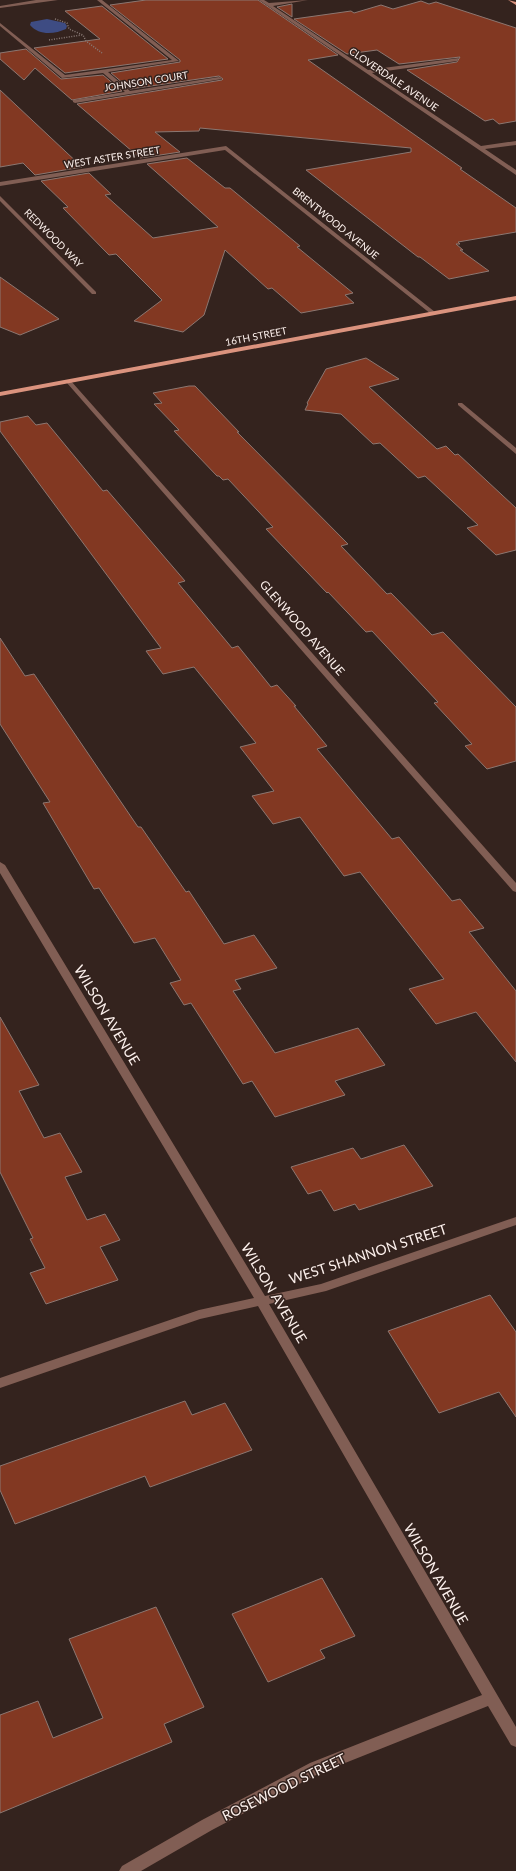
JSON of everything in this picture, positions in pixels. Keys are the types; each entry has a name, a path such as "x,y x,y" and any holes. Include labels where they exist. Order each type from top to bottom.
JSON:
{"main road":[{"path":"510,0 516,4"},
{"name":"16TH STREET","path":"0,394 516,298"}],"street":[{"path":"0,7 56,0"},
{"path":"0,24 64,77 176,61 99,0"},
{"name":"CLOVERDALE AVENUE","path":"261,0 516,173"},
{"path":"269,5 306,0"},
{"path":"367,72 457,59"},
{"path":"104,71 129,93"},
{"name":"JOHNSON COURT","path":"75,101 219,79"},
{"path":"481,148 516,143"},
{"name":"WEST ASTER STREET","path":"0,184 226,148"},
{"name":"BRENTWOOD AVENUE","path":"226,148 433,313"},
{"name":"REDWOOD WAY","path":"0,198 94,293"},
{"name":"GLENWOOD AVENUE","path":"69,382 516,889"},
{"path":"460,404 516,452"},
{"name":"WILSON AVENUE","path":"0,865 262,1302 516,1740"},
{"name":"WEST SHANNON STREET","path":"0,1383 199,1316 322,1288 516,1221"},
{"name":"ROSEWOOD STREET","path":"127,1871 207,1825 315,1768 491,1698"}],"path":[{"path":"54,19 67,23 69,29 82,35 86,41 96,47 105,56"},
{"path":"43,41 82,35"}],"shaded area":[{"path":"47,19 65,23 67,26 66,29 47,33 38,31 30,25 31,22"}],"building":[{"path":"146,0 258,0 338,55 308,60 462,168 460,169 516,208 516,232 458,242 460,244 456,244 463,250 460,250 489,271 449,279 418,257 306,170 411,152 411,148 200,128 199,131 155,132 180,152 140,158 77,104 223,79 219,76 130,89 111,73 180,62 180,60 110,5"},
{"path":"421,1 429,4 436,2 516,28 516,121 499,124 493,119 485,121 407,70 457,62 460,57 399,64 377,50 347,54 294,19 351,11 354,13 381,5 393,9"},
{"path":"292,4 292,17 277,7"},
{"path":"102,6 168,59 65,73 34,48 100,39 65,11"},
{"path":"26,49 61,79 103,75 122,91 72,100 35,68 24,80 0,59 0,53"},
{"path":"0,90 82,167 35,175 23,163 0,167"},
{"path":"187,158 225,188 230,188 300,246 297,247 353,293 345,295 354,303 301,313 272,288 268,289 225,250 204,315 183,332 134,321 162,300 116,254 109,255 63,208 68,207 41,181 89,173 111,194 105,195 153,238 218,227 147,164"},
{"path":"0,277 59,319 20,335 0,327"},
{"path":"366,358 399,379 369,387 437,449 446,446 455,455 458,454 516,508 516,550 496,555 467,528 478,525 425,476 418,478 380,443 373,444 341,414 305,410 308,404 307,403 326,369"},
{"path":"195,386 239,432 237,432 348,544 341,546 387,594 391,593 432,635 443,632 516,707 516,761 487,769 465,746 472,744 434,703 438,702 372,631 366,632 266,529 273,527 228,479 223,480 217,476 174,431 179,430 154,404 162,403 153,393"},
{"path":"28,416 36,425 47,423 103,491 107,490 185,581 178,583 232,648 238,646 271,687 277,685 296,706 294,706 327,746 317,749 392,839 399,837 452,901 460,899 484,928 469,932 516,991 516,1062 476,1012 436,1024 409,989 444,979 360,872 344,876 300,817 273,824 252,796 274,791 240,747 256,743 194,667 163,674 146,651 161,648 0,431 0,422"},
{"path":"0,638 25,676 34,674 138,827 141,827 186,892 189,891 224,944 254,935 277,968 235,980 241,989 233,991 275,1053 358,1028 385,1065 335,1081 345,1095 275,1117 252,1081 243,1084 191,1003 184,1005 170,983 181,980 155,938 134,943 99,888 94,889 43,803 50,802 0,724"},
{"path":"0,1017 39,1085 19,1091 44,1138 60,1133 82,1172 65,1177 87,1220 105,1214 120,1240 100,1247 118,1280 46,1304 30,1273 45,1268 30,1239 33,1238 0,1172"},
{"path":"404,1145 433,1186 359,1210 355,1204 334,1211 321,1190 308,1194 291,1167 353,1148 361,1159"},
{"path":"490,1295 516,1332 516,1417 499,1392 439,1413 388,1331"},
{"path":"185,1401 192,1415 225,1403 252,1450 150,1487 145,1476 15,1524 0,1490 0,1466"},
{"path":"322,1578 355,1636 320,1650 325,1658 268,1682 232,1614"},
{"path":"156,1607 204,1707 164,1724 172,1742 0,1813 0,1715 38,1701 53,1738 103,1718 69,1639"}]}
